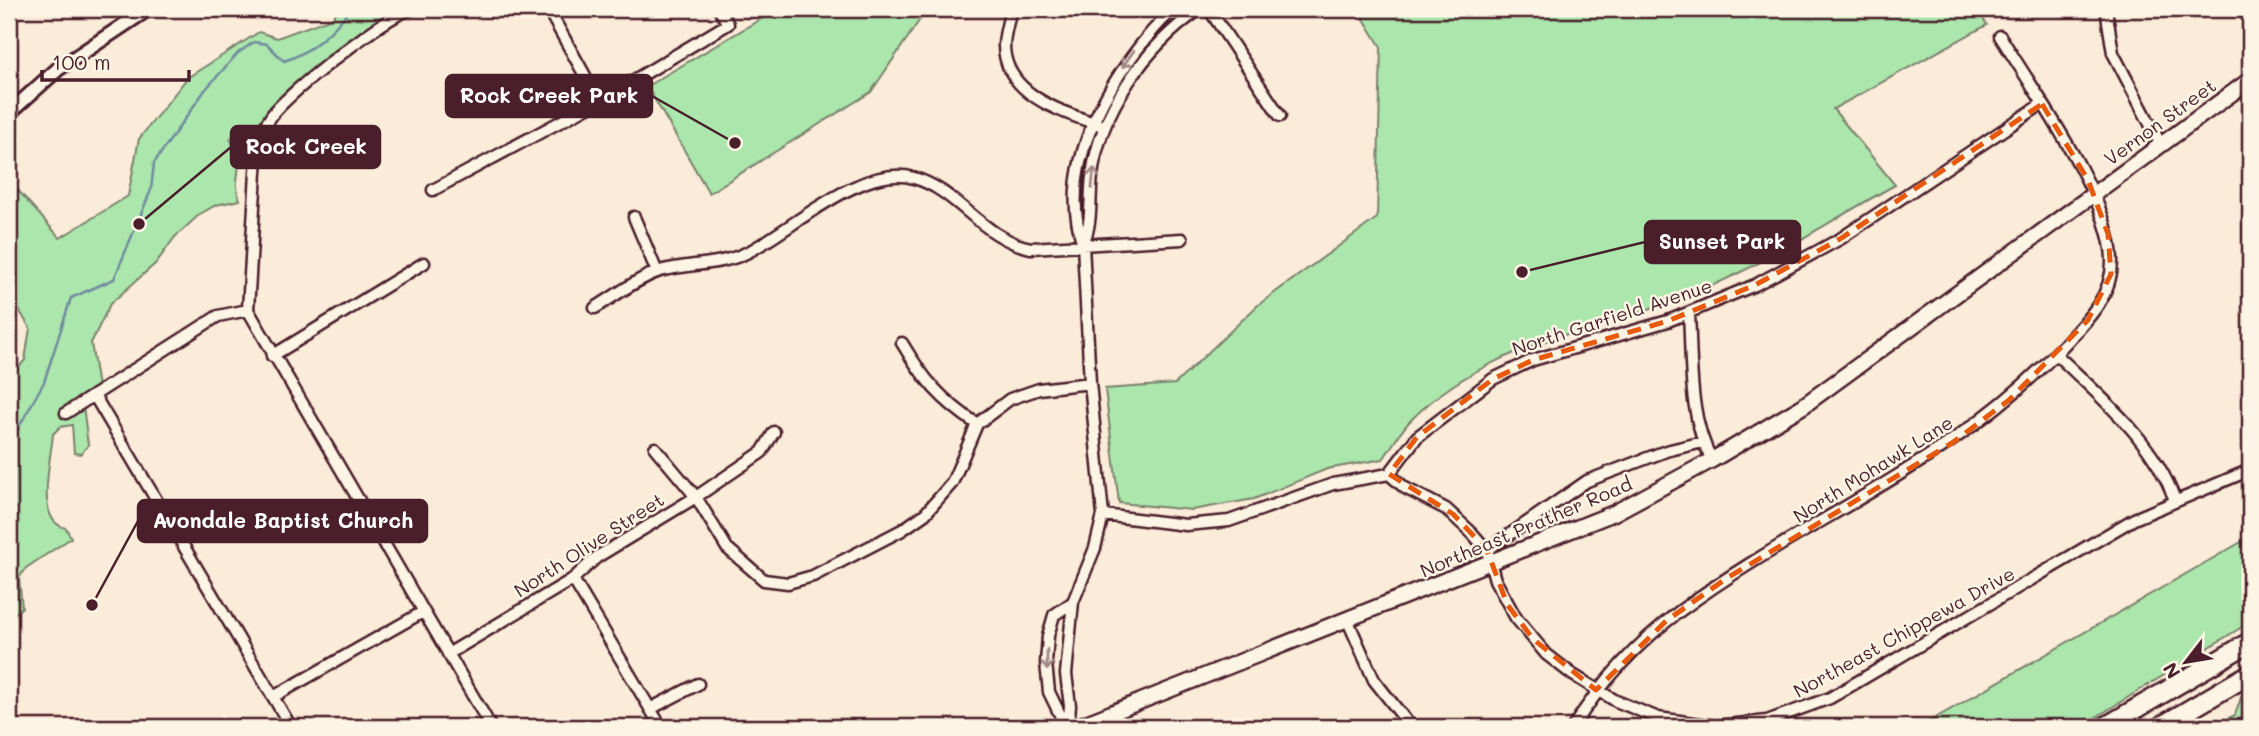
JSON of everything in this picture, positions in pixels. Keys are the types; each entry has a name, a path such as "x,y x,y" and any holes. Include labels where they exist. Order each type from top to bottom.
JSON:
{"highway":[{"path":"2105,727 2250,642"},
{"path":"2160,727 2250,674"}],"main road":[{"name":"Vernon Street","path":"2092,195 2250,80"},
{"name":"Northeast Prather Road","path":"1076,727 1490,565 1614,513 1713,460 1803,405 2092,195"}],"street":[{"path":"9,113 58,69 148,9"},
{"path":"411,9 358,43 287,98 266,124 257,155 248,310 272,356 491,727"},
{"path":"548,9 599,101"},
{"path":"433,190 599,101 728,24 719,9"},
{"path":"1067,727 1067,663 1073,602 1095,548 1103,515 1090,383 1083,244 1078,230 1077,205 1081,162 1101,103 1127,59 1173,9"},
{"path":"1083,244 1091,227 1092,177 1096,156 1126,86 1147,55 1173,27 1200,9"},
{"path":"1209,9 1280,116"},
{"path":"2106,9 2106,25 2113,52 2161,145"},
{"path":"1010,13 1004,46 1010,68 1019,84 1035,98 1107,127"},
{"name":"North Mohawk Lane","path":"1573,727 1596,690 1682,609 1727,578 1952,443 2008,400 2056,354 2096,309 2111,274 2108,234 2088,180 2000,36"},
{"name":"North Garfield Avenue","path":"1389,474 1417,437 1493,379 1553,353 1689,314 1807,258 2042,104"},
{"path":"596,308 657,272 729,260 862,183 892,176 913,177 930,185 1011,244 1031,248 1182,239"},
{"path":"2250,213 2250,239"},
{"path":"634,217 657,272"},
{"path":"272,356 424,263"},
{"path":"66,413 218,316 248,310"},
{"path":"1689,314 1696,411 1703,442 1713,460"},
{"path":"902,343 924,380 948,404 977,424"},
{"path":"2056,354 2141,438 2165,475 2175,500"},
{"path":"655,448 696,497 727,548 764,580 788,583 813,576 902,530 925,514 952,483 977,424 1010,399 1039,389 1090,383"},
{"path":"94,395 291,727"},
{"name":"North Olive Street","path":"448,654 573,579 597,557 696,497 762,452 774,432"},
{"path":"1103,515 1186,525 1229,521 1334,484 1389,474 1405,488 1426,496 1453,514 1487,550 1587,481 1665,451 1703,442"},
{"name":"Northeast Chippewa Drive","path":"1487,550 1490,565 1507,604 1533,639 1546,654 1596,690 1658,718 1691,724 1742,724 1783,717 1830,698 2047,573 2095,541 2175,500 2250,470"},
{"path":"573,579 661,727"},
{"path":"1067,727 1049,692 1047,649 1054,615 1073,602"},
{"path":"273,697 423,612"},
{"path":"1348,621 1374,680 1411,727"},
{"path":"650,709 698,684"},
{"path":"1107,715 1124,727"}],"highlighted area":[{"path":"2042,104 2088,180 2108,234 2111,274 2088,320 2009,400 1952,443 1727,578 1666,621 1596,690 1533,639 1507,604 1487,550 1453,514 1389,474 1417,437 1493,379 1533,360 1668,321 1755,285 1840,239"}],"green space":[{"path":"339,9 401,9 283,95 266,113 253,138 235,134 230,139 238,157 237,191 240,200 216,205 200,214 175,237 156,263 110,304 91,343 98,387 82,398 88,445 81,454 74,453 72,425 60,427 53,434 47,502 56,523 66,528 71,538 26,568 19,578 22,607 9,619 9,378 25,360 30,328 16,305 9,241 9,180 60,238 128,196 139,139 187,78 259,32 277,38 332,18"},
{"path":"778,9 927,9 871,92 709,193 647,86"},
{"path":"1358,9 1977,9 1987,25 1833,109 1895,185 1777,253 1704,289 1550,340 1476,371 1442,393 1411,420 1383,459 1327,469 1254,499 1192,510 1119,503 1105,389 1175,384 1258,305 1377,218 1381,47"},
{"path":"2250,537 2250,622 2080,727 1920,727"},
{"path":"2250,690 2250,727 2211,727 2235,715 2242,695"}],"waterway":[{"path":"9,577 14,565 15,434 44,382 71,298 114,279 151,190 154,163 205,90 238,53 254,42 267,44 284,61 303,53 321,40 350,9"}],"place":[{"name":"Rock Creek Park","path":"735,143"},
{"name":"Rock Creek","path":"139,224"},
{"name":"Sunset Park","path":"1522,272"},
{"name":"Avondale Baptist Church","path":"92,605"}]}
